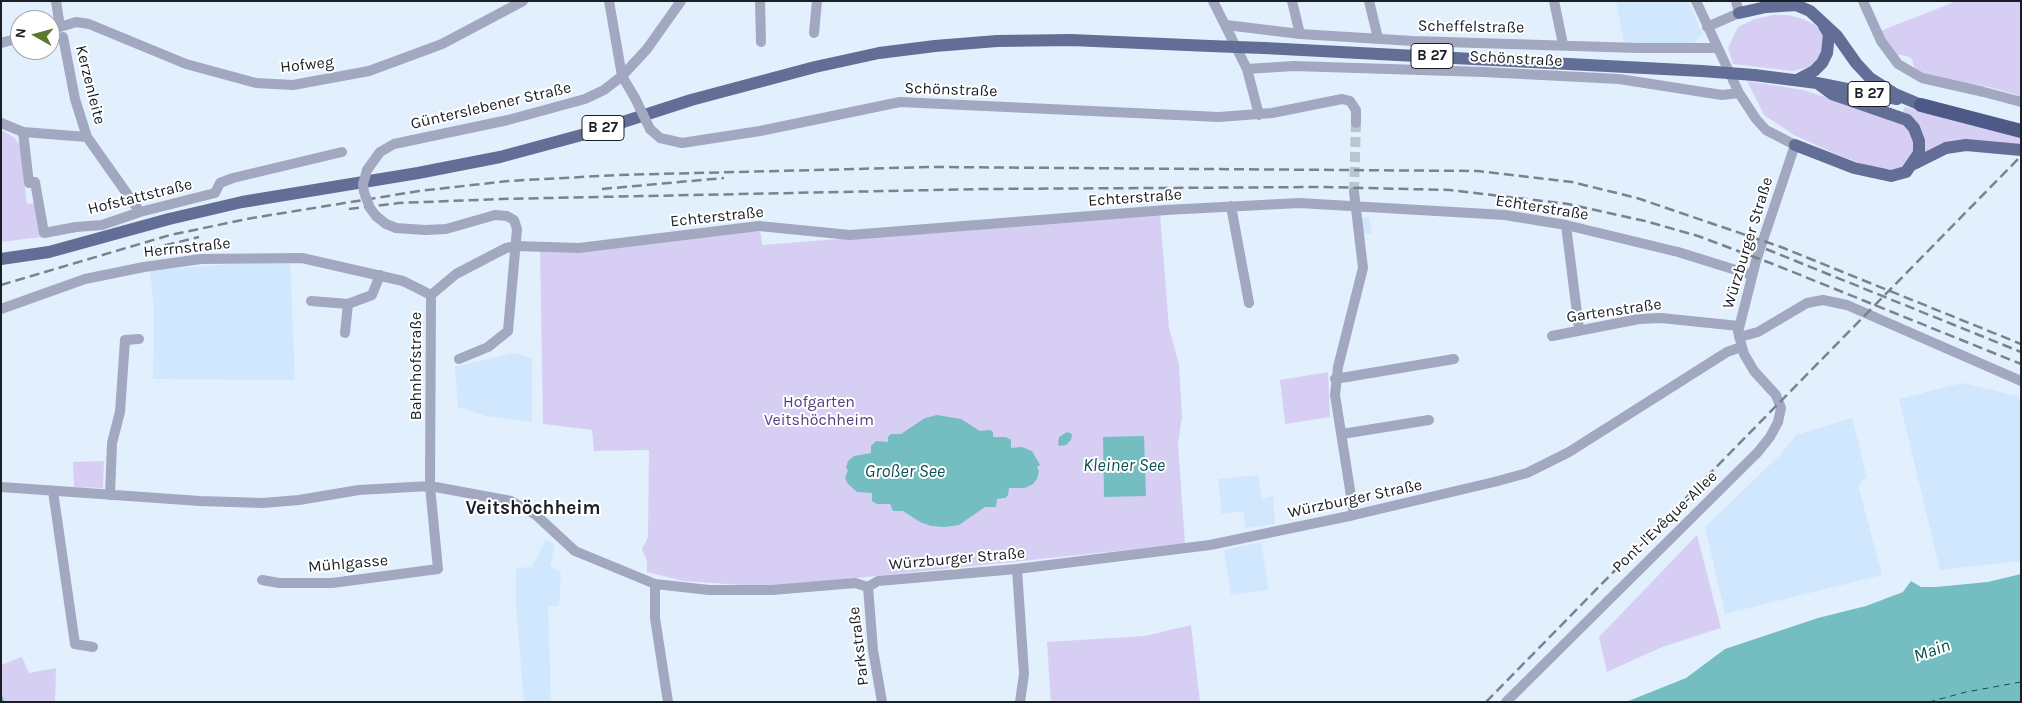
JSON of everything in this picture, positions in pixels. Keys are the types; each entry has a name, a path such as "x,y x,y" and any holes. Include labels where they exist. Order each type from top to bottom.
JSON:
{"highway":[{"name":"B 27","path":"1921,104 2021,130"}],"main road":[{"path":"1737,7 1796,5 1810,11 1837,36 1856,63 1870,78 1895,94 1921,104"},
{"path":"1797,80 1814,71 1822,63 1827,53 1829,34 1822,21"},
{"name":"B 27","path":"1,259 49,252 169,219 242,202 418,174 500,157 589,133 691,100 815,67 879,53 935,46 998,41 1071,40 1702,71 1817,83 1921,104"},
{"path":"1817,83 1832,94 1907,120 1914,128 1920,141 1919,154 1914,164"},
{"path":"1795,144 1877,174 1891,176 1906,172 1914,164 1946,148 1959,146 2021,150"}],"street":[{"name":"Hofweg","path":"60,30 76,22 89,24 186,64 256,83 293,85 369,72 442,44 523,1"},
{"path":"609,1 622,76"},
{"name":"Günterslebener Straße","path":"516,246 517,229 514,220 507,216 495,215 446,229 396,228 386,224 370,208 364,192 363,184 366,170 380,152 394,144 508,120 585,99 604,90 622,76 647,49 681,1"},
{"path":"760,1 761,42"},
{"path":"814,33 817,1"},
{"path":"1213,1 1247,69 1259,115"},
{"path":"1292,1 1300,34"},
{"path":"1369,1 1378,38"},
{"path":"1554,1 1563,44"},
{"path":"1696,1 1739,93 1756,119 1766,130 1795,144"},
{"path":"1863,1 1880,41 1898,64 1922,78 2018,101"},
{"path":"1707,27 1737,7"},
{"name":"Scheffelstraße","path":"1226,25 1300,34 1378,38 1639,48 1717,48"},
{"name":"Kerzenleite","path":"60,40 74,99 87,137 140,212"},
{"name":"Schönstraße","path":"1247,69 1294,66 1483,72 1619,79 1722,96 1739,93"},
{"name":"Schönstraße","path":"622,76 650,129 660,138 682,143 760,131 900,102 1219,117 1259,115 1342,99 1350,101 1356,110 1356,123"},
{"path":"1,123 23,132 87,137"},
{"name":"Hofstattstraße","path":"23,132 29,183 35,182 44,233 76,227 102,225 140,212 215,194 220,183 233,178 342,152"},
{"name":"Würzburger Straße","path":"1,487 263,503 299,500 359,490 430,486 510,501 536,515 575,552 656,584 709,590 772,590 855,583 868,587 878,581 1016,569 1189,548 1354,515 1527,473 1569,452 1728,352 1740,342 1739,326 1752,275 1795,144"},
{"path":"1354,192 1363,268 1335,380 1335,395 1354,515"},
{"name":"Echterstraße","path":"516,246 579,248 759,226 850,235 1231,206 1299,203 1505,216 1566,225 1670,250 1752,275"},
{"path":"1231,206 1249,304"},
{"path":"1566,225 1580,329"},
{"path":"459,359 488,348 508,331 516,246"},
{"name":"Bahnhofstraße","path":"438,569 430,486 431,295 456,274 506,248 516,246"},
{"name":"Herrnstraße","path":"1,309 85,280 144,267 201,259 302,258 403,281 431,295"},
{"path":"311,301 348,304 372,296 380,275"},
{"path":"1740,342 1807,303 1823,300 1847,305 2021,380"},
{"path":"345,333 348,304"},
{"name":"Gartenstraße","path":"1552,336 1580,329 1662,318 1739,326"},
{"path":"110,495 112,443 120,412 125,340 139,339"},
{"name":"Pont-l'Evêque-Allee","path":"1506,702 1758,452 1770,437 1778,422 1781,408 1776,396 1754,371 1740,342"},
{"path":"1335,380 1454,359"},
{"path":"1342,434 1429,420"},
{"path":"53,491 75,644 93,647"},
{"name":"Mühlgasse","path":"262,580 279,583 332,583 438,569"},
{"path":"1016,569 1024,674 1020,702"},
{"path":"656,584 655,618 668,702"},
{"name":"Parkstraße","path":"868,587 873,650 882,702"}],"shaded area":[{"path":"1616,1 1688,1 1703,34 1694,43 1625,46"},
{"path":"1369,217 1372,233 1363,234 1361,218"},
{"path":"290,260 295,380 153,379 154,307 150,270"},
{"path":"513,353 532,358 532,422 486,416 458,407 455,367"},
{"path":"1962,383 2021,397 2021,561 1940,570 1899,399"},
{"path":"1852,418 1867,477 1858,485 1882,575 1725,614 1705,527 1782,453 1796,435"},
{"path":"1258,475 1262,499 1273,496 1275,524 1246,528 1243,511 1222,514 1218,479"},
{"path":"546,539 555,545 550,565 561,573 559,606 548,606 551,702 524,702 516,606 516,571 518,568 532,567"},
{"path":"1261,542 1269,590 1231,595 1224,550"}],"green space":[{"path":"1957,1 2021,1 2021,96 1985,86 1931,78 1915,70 1912,59 1907,56 1894,54 1880,31"},
{"path":"1773,15 1788,15 1803,19 1817,26 1823,32 1823,48 1815,62 1808,67 1793,71 1733,64 1728,48 1738,27 1755,19"},
{"path":"1747,81 1803,90 1896,119 1912,131 1915,149 1906,165 1898,169 1879,170 1836,154 1794,135 1764,115"},
{"path":"1905,107 2021,134 2021,147 1925,153 1924,138 1902,113"},
{"path":"1,130 15,138 20,145 27,204 35,203 41,237 1,242"},
{"name":"Hofgarten Veitshöchheim","path":"1160,214 1169,328 1179,364 1182,417 1178,444 1185,544 770,587 683,581 647,572 647,561 642,549 648,537 649,450 594,451 592,430 543,424 540,250 579,253 758,231 761,234 762,245"},
{"path":"1328,372 1330,417 1285,424 1280,380"},
{"path":"104,461 103,488 74,487 73,462"},
{"path":"1697,535 1721,628 1662,647 1607,672 1599,637"},
{"path":"1191,625 1200,702 1051,702 1047,642 1145,636"},
{"path":"22,657 29,673 56,668 55,702 1,702 1,665"}],"water":[{"name":"Großer See","path":"937,415 961,419 980,431 990,430 993,432 993,437 1006,437 1011,440 1011,448 1022,447 1032,451 1040,465 1037,467 1039,471 1037,479 1033,484 1025,488 1009,488 1008,495 1005,498 997,499 996,507 985,507 959,525 945,527 931,526 920,522 903,511 893,511 890,504 877,504 872,501 872,493 857,492 848,484 845,478 848,470 846,468 848,461 854,456 871,453 871,446 876,441 888,442 888,437 891,434 901,434 925,418"},
{"path":"1067,432 1072,434 1071,440 1066,445 1059,446 1059,437"},
{"name":"Kleiner See","path":"1144,436 1146,496 1104,497 1103,437"},
{"name":"Main","path":"2021,574 2021,702 1626,702 1686,678 1725,649 1818,618 1866,606 1903,592 1911,581 1921,587 1936,587 1988,582"}],"waterway":[{"path":"1,696 3,701"}],"ferry route":[{"path":"1929,702 1966,692 2021,682"}],"tunnel":[{"path":"1354,192 1356,123"}],"railway":[{"path":"1486,702 2021,156"},
{"path":"1,285 170,235 252,218 419,191 508,181 618,175 933,167 1478,171 1572,182 1637,198 1781,247 2021,344"},
{"path":"602,189 724,178"},
{"path":"349,209 399,203 501,199 983,189 1323,187 1450,190 1568,204 1645,221 1698,236 1773,264 2021,364"},
{"path":"150,249 199,237"},
{"path":"1766,249 2021,352"}],"district":[{"name":"Veitshöchheim","path":"533,509"}]}
